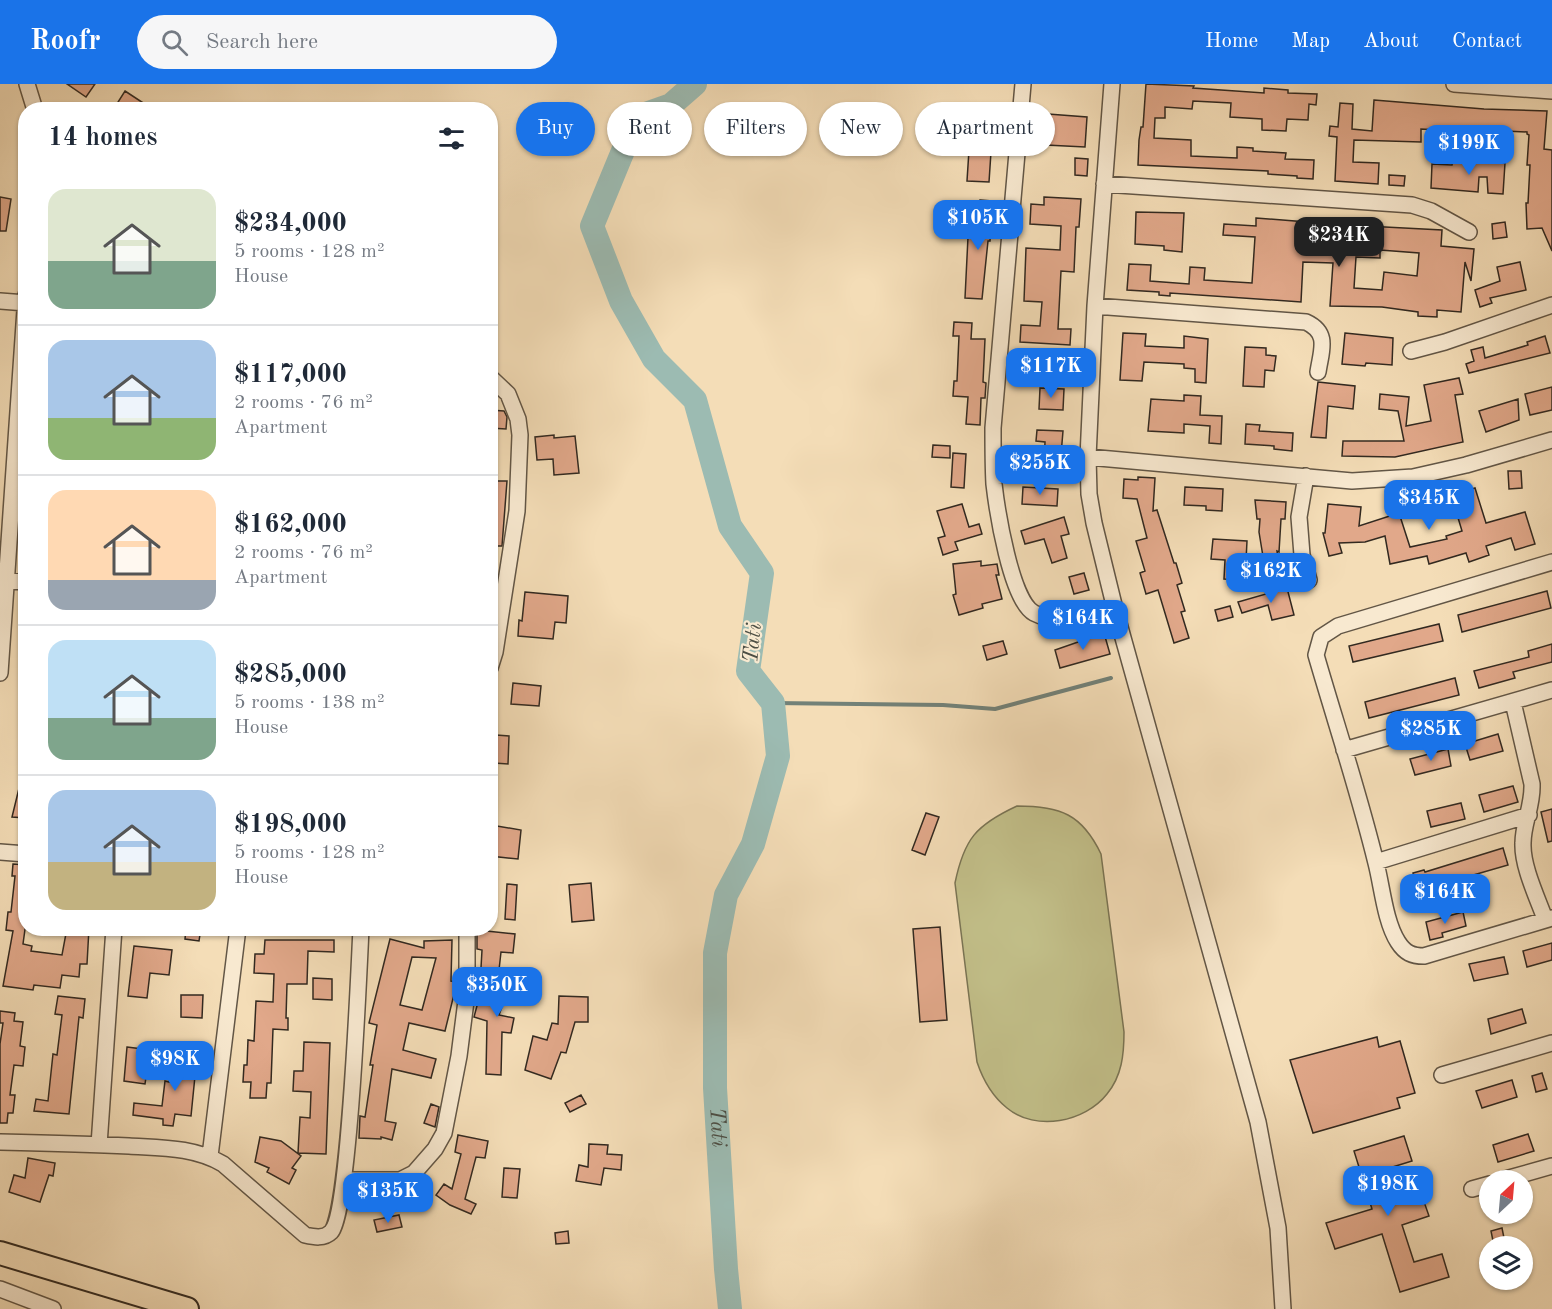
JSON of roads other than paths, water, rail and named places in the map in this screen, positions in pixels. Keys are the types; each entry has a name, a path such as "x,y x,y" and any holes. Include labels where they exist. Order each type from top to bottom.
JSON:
{"main road":[{"path":"0,1253 187,1309"}],"street":[{"path":"27,84 33,102"},
{"path":"1023,84 993,428 994,483 1006,551 1025,607 1034,613 1058,620 1115,609"},
{"path":"1112,84 1095,306 1088,457 1089,494 1115,609 1258,1122 1278,1228 1283,1309"},
{"path":"1454,84 1552,91"},
{"path":"1104,184 1412,205 1431,211 1469,232"},
{"path":"0,301 18,302"},
{"path":"1411,351 1453,340 1552,305"},
{"path":"1095,306 1306,322 1318,329 1322,337 1318,372"},
{"path":"498,385 508,394 519,419 520,435 517,511 498,633"},
{"path":"0,673 3,580 18,391"},
{"path":"1088,457 1352,481 1413,477 1466,465 1552,440"},
{"path":"1306,476 1299,518 1302,555 1309,580"},
{"path":"1513,702 1533,796 1522,841 1523,855 1549,919 1424,956 1413,956 1404,951 1396,940 1376,862 1316,655 1321,637 1338,626 1552,562"},
{"path":"3,580 18,581"},
{"path":"1344,750 1552,690"},
{"path":"1376,862 1529,815"},
{"path":"0,852 18,853"},
{"path":"99,1145 113,936"},
{"path":"210,1156 237,936"},
{"path":"0,1142 183,1150 210,1156 223,1164 305,1235 314,1238 331,1232 337,1223 344,1180 360,936"},
{"path":"344,1180 400,1180 414,1173 435,1149 444,1133 459,1056 467,993 467,936"},
{"path":"1442,1075 1552,1043"},
{"path":"1533,1171 1552,1166"},
{"path":"1472,1189 1479,1187"},
{"path":"0,1289 53,1309"}],"waterway":[{"name":"Tati","path":"695,84 671,105 637,117 592,226 621,301 654,359 695,400 730,526 762,573 748,671 773,703 778,756 753,844 726,895 715,953 715,1088 730,1309"},
{"path":"773,703 943,705 995,709 1111,678"}]}
